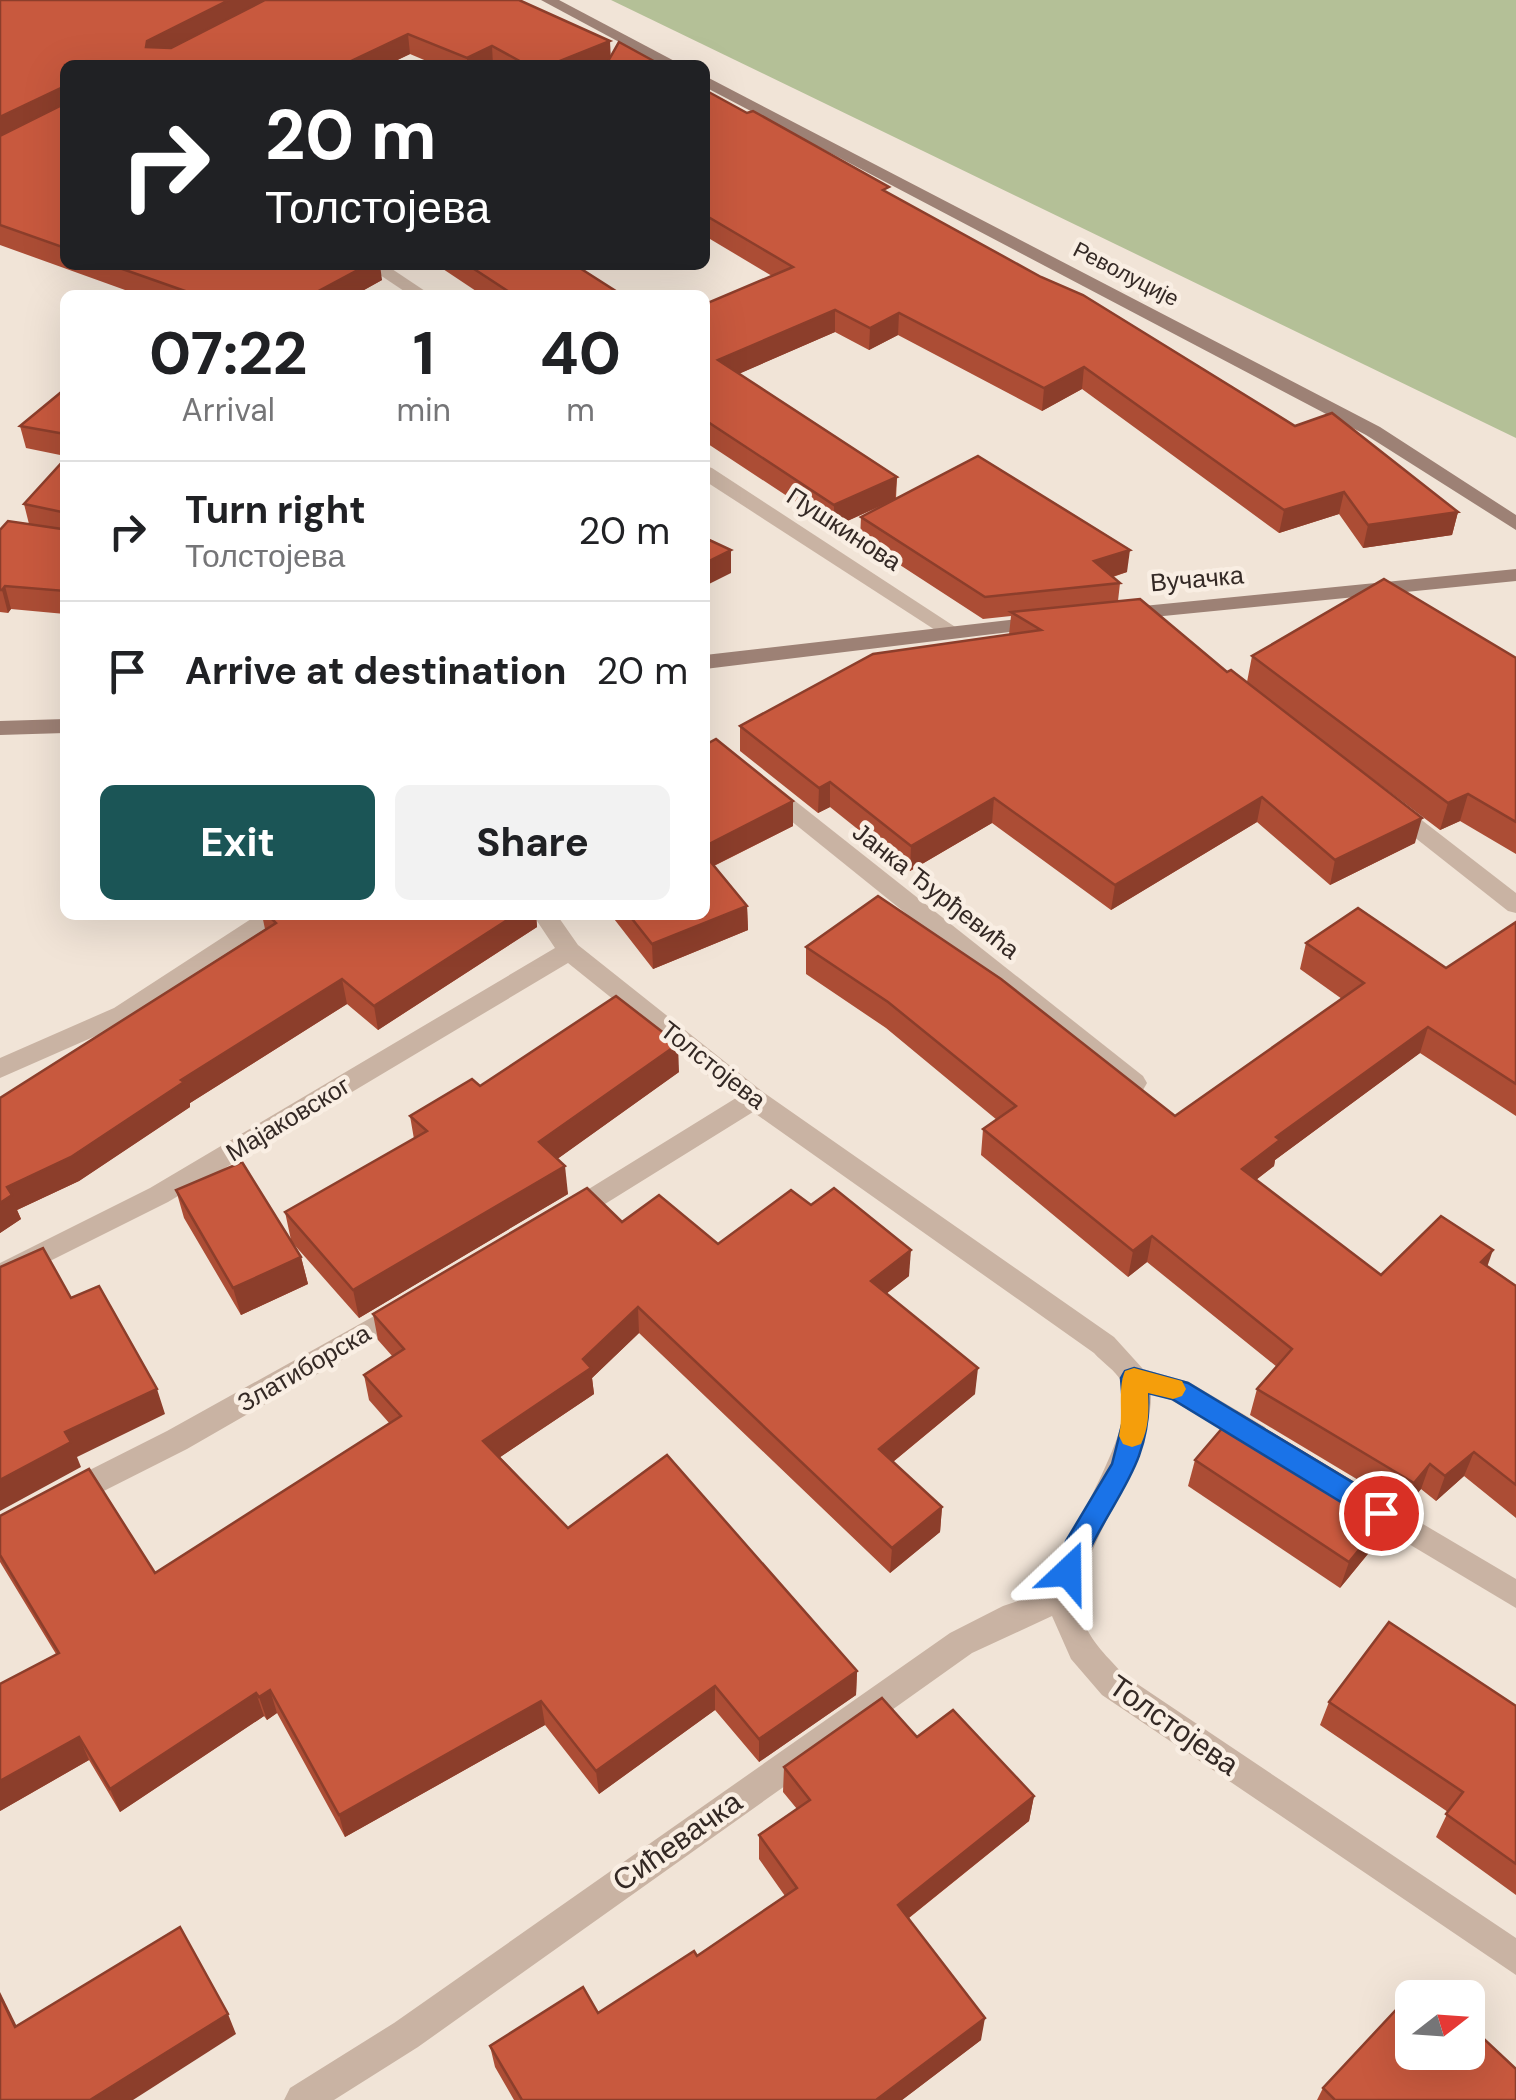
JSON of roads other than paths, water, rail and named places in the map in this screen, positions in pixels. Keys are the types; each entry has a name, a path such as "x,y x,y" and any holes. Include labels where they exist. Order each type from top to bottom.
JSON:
{"street":[{"path":"548,0 664,60"},
{"name":"Револуције","path":"710,84 1373,430 1516,524"},
{"path":"382,270 414,290"},
{"name":"Пушкинова","path":"710,475 952,632"},
{"name":"Вучачка","path":"1103,616 1516,575"},
{"path":"1140,612 1170,636"},
{"path":"710,661 1065,620"},
{"path":"0,728 60,726"},
{"name":"Јанка Ђурђевића","path":"748,774 1134,1084"},
{"path":"1368,790 1516,905"},
{"path":"0,1069 122,1014 266,920"},
{"name":"Толстојева","path":"548,920 570,951 754,1098 1104,1345 1134,1378"},
{"name":"Мајаковског","path":"0,1275 160,1195 570,951"},
{"path":"538,1232 754,1098"},
{"name":"Златиборска","path":"35,1511 177,1440 418,1302"},
{"path":"1062,1599 1075,1550 1124,1466 1136,1417 1134,1378 1179,1390 1280,1452"},
{"path":"1330,1482 1516,1595"},
{"name":"Толстојева","path":"1062,1599 1068,1624 1086,1660 1113,1685 1516,1958"},
{"name":"Сићевачка","path":"302,2100 406,2035 960,1643 1014,1616 1062,1599"}]}
